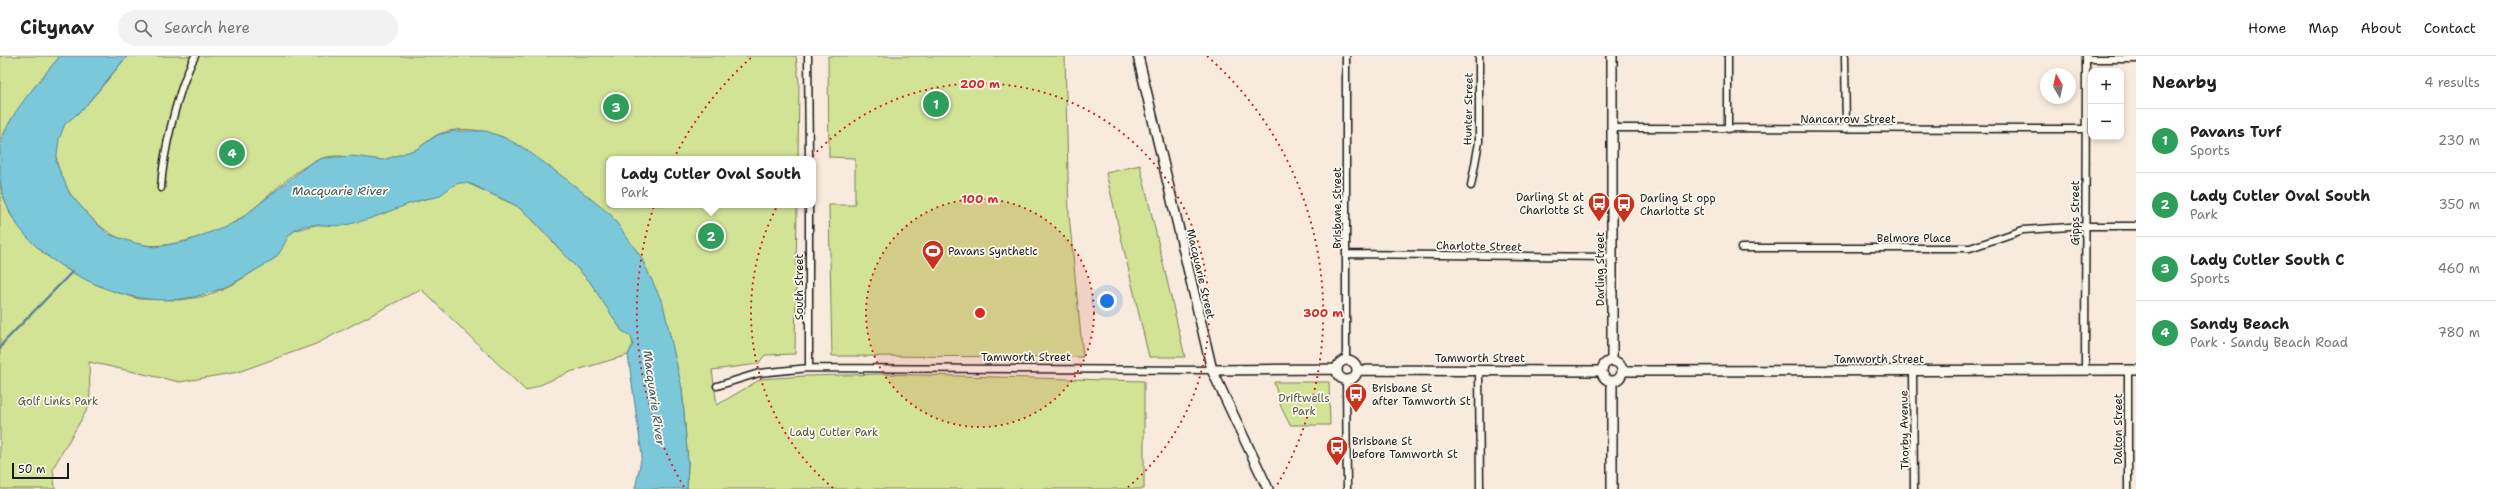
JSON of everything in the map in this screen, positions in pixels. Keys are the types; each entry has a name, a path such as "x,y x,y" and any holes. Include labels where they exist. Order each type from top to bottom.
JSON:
{"street":[{"path":"161,188 163,160 187,74 195,56"},
{"path":"808,56 809,156"},
{"name":"Macquarie Street","path":"1138,56 1212,370 1268,489"},
{"name":"Brisbane Street","path":"1346,56 1346,359"},
{"name":"Hunter Street","path":"1471,186 1479,142 1479,56"},
{"name":"Darling Street","path":"1612,56 1612,361"},
{"path":"1728,56 1728,129"},
{"path":"1846,56 1846,129"},
{"path":"2086,57 2136,59"},
{"name":"Gipps Street","path":"2085,370 2084,226 2086,57"},
{"name":"Nancarrow Street","path":"1612,128 2085,129"},
{"name":"South Street","path":"809,208 809,368"},
{"name":"Belmore Place","path":"1742,248 1970,248 2023,230 2084,226 2136,226"},
{"name":"Charlotte Street","path":"1347,254 1611,257"},
{"path":"1346,359 1353,361 1357,370 1355,376 1346,380 1338,375 1336,369 1341,361 1346,359"},
{"path":"1612,361 1620,365 1622,371 1620,377 1612,381 1606,379 1602,370 1604,365 1612,361"},
{"name":"Tamworth Street","path":"717,386 759,372 809,368 1212,370 1336,369"},
{"name":"Tamworth Street","path":"1357,370 1602,370"},
{"path":"1479,370 1480,489"},
{"name":"Tamworth Street","path":"1622,371 2132,370"},
{"name":"Dalton Street","path":"2128,489 2132,370"},
{"name":"Thorby Avenue","path":"1913,371 1914,489"},
{"path":"1346,380 1347,489"},
{"path":"1612,381 1612,489"}],"green space":[{"path":"0,56 60,56 34,88 19,110 0,146"},
{"name":"Lady Cutler Park","path":"127,56 796,56 799,83 798,156 606,156 606,208 797,208 795,354 765,355 758,364 712,370 717,405 761,379 805,376 885,374 1144,381 1144,489 687,489 688,463 682,388 505,138 480,131 463,129 437,135 411,152 385,160 377,161 339,156 323,158 300,170 234,223 182,242 164,245 132,243 117,237 89,216 69,192 57,164 57,143 65,124 87,104"},
{"path":"828,56 1065,56 1069,215 1083,357 832,356 829,205 855,205 855,158 829,157"},
{"path":"1140,165 1185,357 1149,357 1106,173"},
{"name":"Golf Links Park","path":"0,180 10,214 27,237 44,254 71,272 105,288 139,299 180,300 207,296 235,283 275,258 287,236 296,230 319,224 345,225 410,203 438,196 455,183 465,182 517,206 529,216 590,282 622,330 631,336 633,344 628,355 570,372 526,391 421,289 316,344 238,372 180,382 89,362 90,394 88,408 53,468 55,489 0,489"},
{"name":"Driftwells Park","path":"1274,382 1329,382 1330,425 1290,425 1281,407"}],"water":[{"name":"Macquarie River","path":"60,56 127,56 83,109 65,124 59,139 56,162 70,194 93,220 108,234 135,243 155,247 188,241 238,221 308,165 323,158 352,156 383,160 417,149 437,135 454,131 486,131 505,138 524,148 611,215 641,257 663,304 682,388 688,463 687,489 635,489 642,455 628,355 633,344 631,336 622,331 590,282 529,216 517,206 473,185 458,183 437,197 415,202 354,223 338,226 307,225 301,227 289,236 281,251 275,258 226,286 202,295 177,299 152,299 128,295 104,288 80,277 56,262 27,237 12,216 6,204 0,179 0,147 3,136 16,112 34,87"}],"waterway":[{"path":"0,349 3,343 73,271"}],"place":[{"name":"Pavans Turf","path":"936,104"},
{"name":"Lady Cutler South C","path":"616,107"},
{"name":"Sandy Beach","path":"232,153"},
{"name":"Darling St at Charlotte St","path":"1599,222"},
{"name":"Darling St opp Charlotte St","path":"1624,224"},
{"name":"Lady Cutler Oval South","path":"711,236"},
{"name":"Pavans Synthetic","path":"933,270"},
{"name":"Brisbane St after Tamworth St","path":"1356,414"},
{"name":"Brisbane St before Tamworth St","path":"1337,466"}]}
